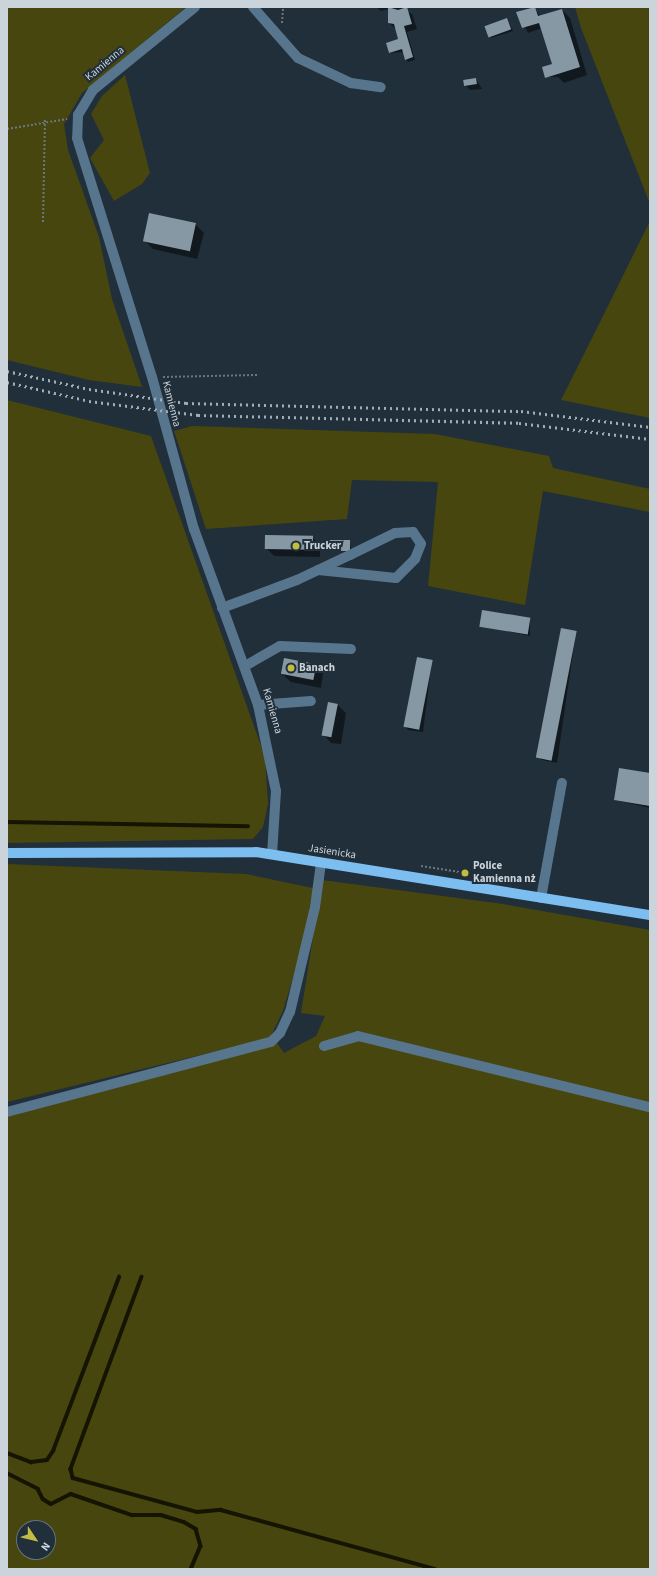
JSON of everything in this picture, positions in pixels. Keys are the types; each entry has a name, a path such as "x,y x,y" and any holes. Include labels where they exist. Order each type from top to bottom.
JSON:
{"main road":[{"name":"Jasienicka","path":"7,853 210,850 272,854 650,915"}],"street":[{"name":"Kamienna","path":"195,7 93,90 83,103 78,122 80,149 152,377 194,529 258,705 276,791 272,854"},
{"path":"253,7 298,58 351,82 381,87"},
{"path":"222,608 318,570 396,533 413,532 421,544 415,558 396,578 318,570"},
{"path":"245,666 280,646 351,649"},
{"path":"258,705 311,701"},
{"path":"541,898 562,784"},
{"path":"7,1112 271,1042 280,1033 290,1012 315,907 321,863"},
{"path":"324,1046 358,1036 650,1107"}],"path":[{"path":"7,129 62,117 78,122"},
{"path":"43,222 45,120"},
{"path":"152,377 258,375"}],"shaded area":[{"path":"7,7 186,7 82,93 64,124 68,150 99,237 112,299 142,387 89,380 7,360"},
{"path":"575,7 650,7 650,204 581,28"},
{"path":"125,75 150,173 142,184 114,201 90,158 104,140 91,114 102,96"},
{"path":"650,221 650,418 561,400 606,310"},
{"path":"7,400 151,436 265,757 268,804 263,827 253,839 7,843"},
{"path":"192,426 435,434 549,456 553,468 650,489 650,512 543,491 525,605 428,586 438,482 352,480 347,519 206,529 174,431"},
{"path":"7,864 246,874 313,888 304,940 283,1011 270,1038 7,1102"},
{"path":"322,880 503,904 650,930 650,1569 7,1569 7,1117 277,1043 284,1053 316,1036 325,1016 301,1013"}],"building":[{"path":"388,7 398,10 407,7 412,24 404,26 413,57 405,60 402,49 389,53 386,43 398,39 394,24 388,23"},
{"path":"535,7 538,16 562,9 580,67 545,78 542,67 552,64 539,23 522,28 516,12"},
{"path":"507,18 511,29 489,37 484,26"},
{"path":"476,78 477,84 464,86 463,80"},
{"path":"149,213 196,223 190,251 143,241"},
{"path":"265,535 313,536 313,550 265,549"},
{"path":"326,540 350,540 350,551 326,551"},
{"path":"482,610 530,618 528,634 479,627"},
{"path":"561,628 577,631 552,761 536,758"},
{"path":"417,657 433,660 419,730 403,727"},
{"path":"284,658 316,664 313,680 281,674"},
{"path":"328,702 338,704 331,737 322,735"},
{"path":"619,768 650,773 650,806 614,800"}],"waterway":[{"path":"7,822 248,826"},
{"path":"7,1453 31,1462 47,1460 53,1451 119,1277"},
{"path":"142,1277 71,1469 73,1478 197,1512 221,1510 435,1569"},
{"path":"7,1473 38,1489 43,1499 51,1504 71,1494 132,1515 161,1515 184,1522 196,1529 201,1546 191,1569"}],"railway":[{"path":"7,371 89,389 186,403 521,411 650,427"},
{"path":"7,382 89,401 198,415 519,423 650,439"}],"place":[{"name":"Trucker","path":"296,546"},
{"name":"Banach","path":"291,668"},
{"name":"Police Kamienna nż","path":"465,873"}]}
